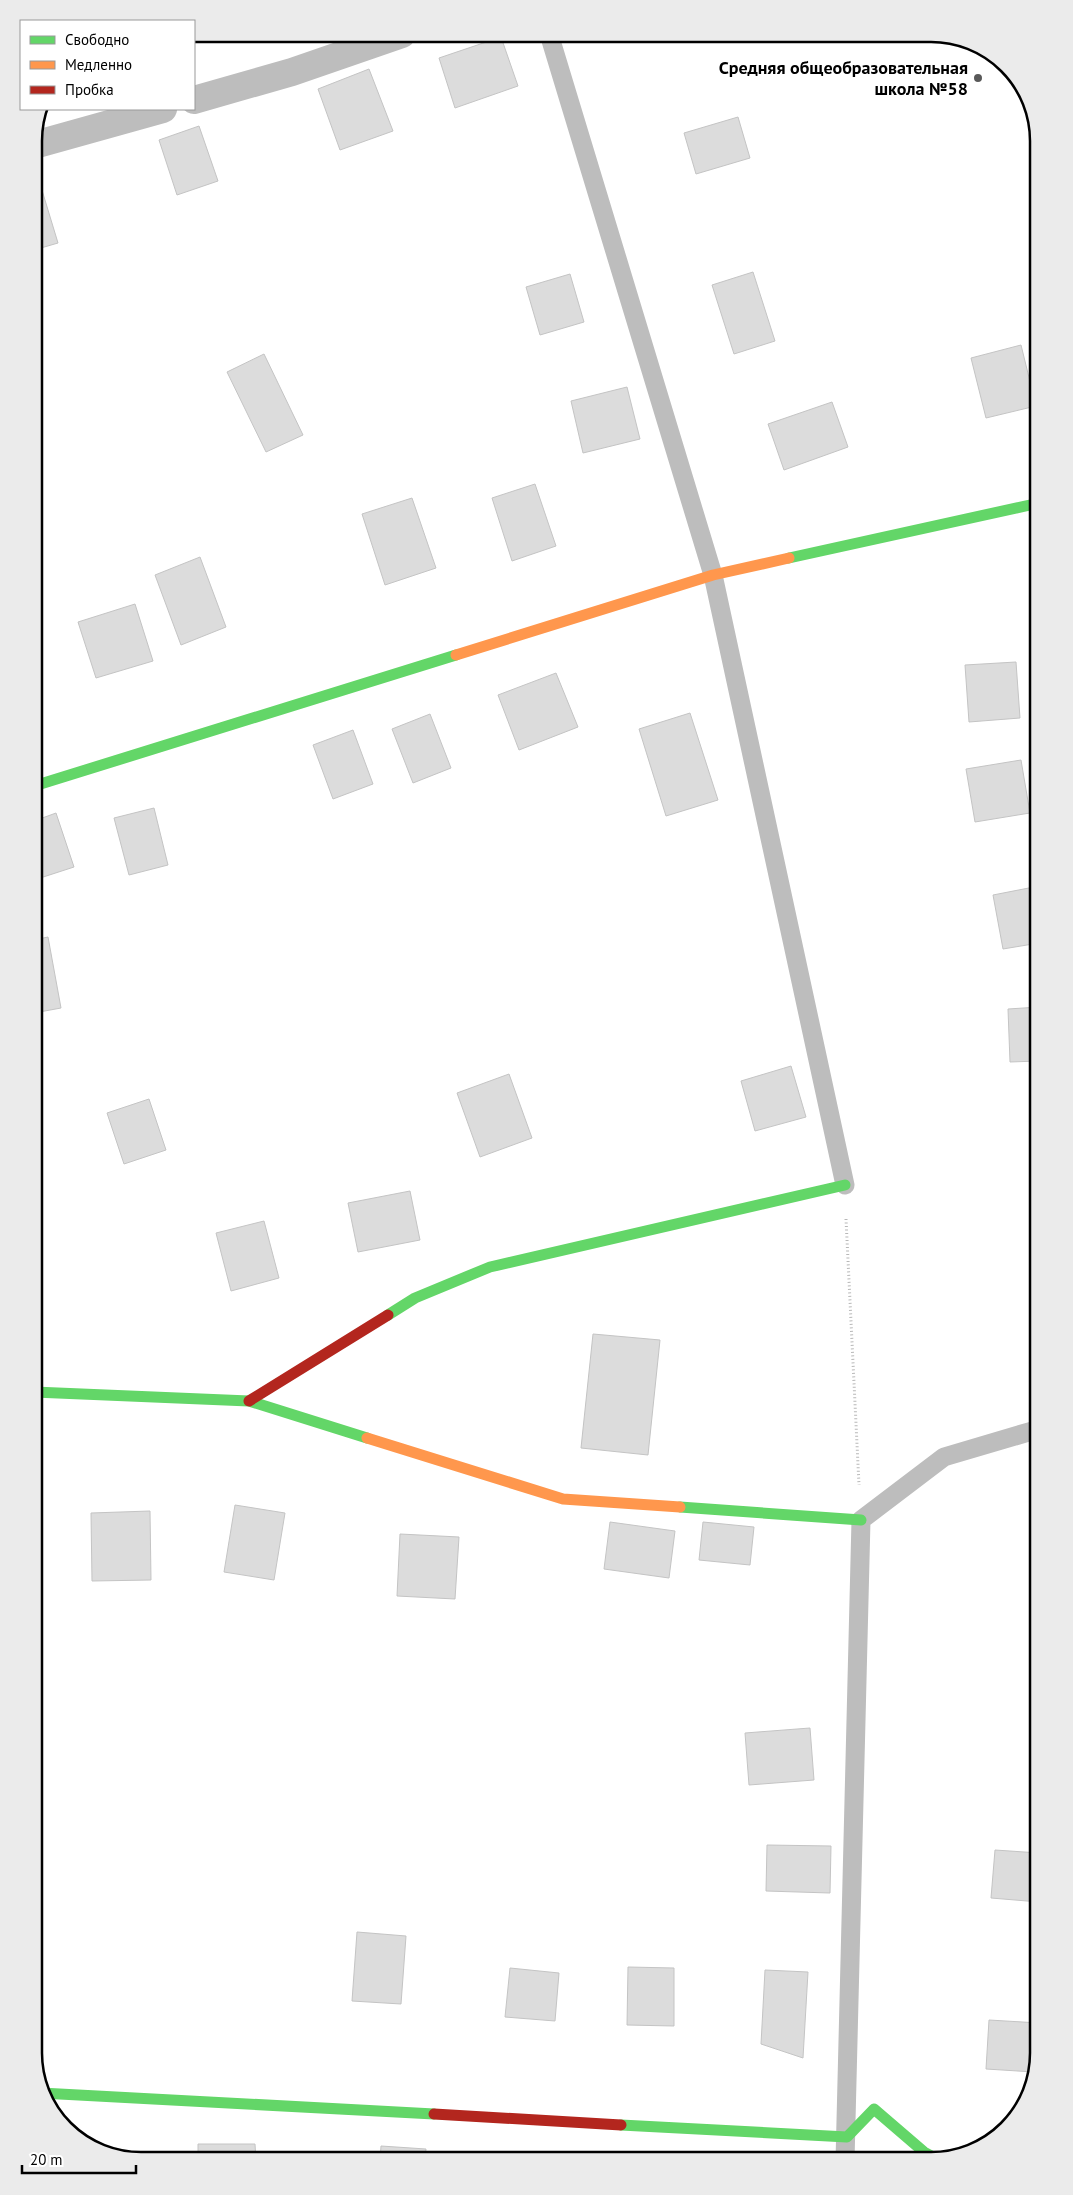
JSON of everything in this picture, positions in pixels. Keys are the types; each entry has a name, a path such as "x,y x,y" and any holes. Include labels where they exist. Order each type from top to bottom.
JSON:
{"street":[{"path":"195,100 292,72 376,43"},
{"path":"43,142 159,110"},
{"path":"43,783 713,575 1030,505"},
{"path":"249,1401 415,1298 490,1267 845,1185"},
{"path":"42,1392 249,1401 563,1499 861,1520"},
{"path":"51,2093 847,2137 874,2109 924,2152"}],"lane":[{"path":"552,43 713,575 845,1185"},
{"path":"846,2152 861,1520 944,1457 1030,1433"}],"path":[{"path":"845,1185 861,1520"}],"building":[{"path":"483,43 503,43 518,86 455,108 439,58"},
{"path":"369,69 393,131 340,150 318,89"},
{"path":"738,117 750,158 696,174 684,133"},
{"path":"199,126 218,181 177,195 159,140"},
{"path":"43,193 58,243 43,247"},
{"path":"753,272 775,341 734,354 712,285"},
{"path":"570,274 584,322 540,335 526,287"},
{"path":"1021,345 1030,382 1030,407 986,418 971,358"},
{"path":"264,354 303,435 266,452 227,372"},
{"path":"627,387 640,439 583,453 571,401"},
{"path":"832,402 848,447 784,470 768,424"},
{"path":"535,484 556,546 512,561 492,498"},
{"path":"412,498 436,568 385,585 362,514"},
{"path":"200,557 226,627 181,645 155,575"},
{"path":"135,604 153,661 96,678 78,622"},
{"path":"1016,662 1020,718 969,722 965,665"},
{"path":"556,673 578,727 519,750 498,695"},
{"path":"690,713 718,800 666,816 639,729"},
{"path":"430,714 451,768 413,783 392,729"},
{"path":"353,730 373,784 333,799 313,745"},
{"path":"1021,760 1030,813 975,822 966,769"},
{"path":"154,808 168,865 129,875 114,818"},
{"path":"56,813 74,867 43,877 43,818"},
{"path":"1030,888 1030,944 1003,949 993,895"},
{"path":"48,937 61,1008 43,1011 43,938"},
{"path":"1030,1008 1030,1061 1010,1062 1008,1009"},
{"path":"791,1066 806,1117 755,1131 741,1081"},
{"path":"509,1074 532,1138 480,1157 457,1093"},
{"path":"149,1099 166,1150 124,1164 107,1113"},
{"path":"410,1191 420,1240 358,1252 348,1203"},
{"path":"264,1221 279,1278 231,1291 216,1233"},
{"path":"593,1334 660,1340 648,1455 581,1448"},
{"path":"235,1505 285,1513 274,1580 224,1572"},
{"path":"150,1511 151,1580 92,1581 91,1513"},
{"path":"610,1522 675,1531 669,1578 604,1569"},
{"path":"703,1522 754,1527 750,1565 699,1560"},
{"path":"400,1534 459,1537 455,1599 397,1596"},
{"path":"810,1728 814,1780 749,1785 745,1733"},
{"path":"767,1845 831,1846 830,1893 766,1891"},
{"path":"995,1850 1030,1852 1030,1901 991,1898"},
{"path":"357,1932 406,1936 401,2004 352,2001"},
{"path":"628,1967 674,1968 674,2026 627,2025"},
{"path":"510,1968 559,1973 555,2021 505,2017"},
{"path":"765,1970 808,1972 803,2058 761,2044"},
{"path":"989,2020 1030,2022 1029,2072 986,2069"},
{"path":"198,2144 255,2144 255,2152 198,2152"},
{"path":"381,2146 426,2149 426,2152 381,2152"}],"traffic: fast":[{"path":"789,558 1030,505"},
{"path":"43,783 456,655"},
{"path":"388,1315 415,1298 490,1267 845,1185"},
{"path":"42,1392 249,1401 367,1438"},
{"path":"680,1507 861,1520"},
{"path":"51,2094 434,2114"},
{"path":"621,2125 847,2137 874,2109 924,2152"}],"traffic: slow":[{"path":"456,655 713,575 789,558"},
{"path":"367,1438 563,1499 680,1507"}],"traffic: jam":[{"path":"249,1401 388,1315"},
{"path":"434,2114 621,2125"}],"place":[{"name":"Средняя общеобразовательная школа №58","path":"978,78"}]}
